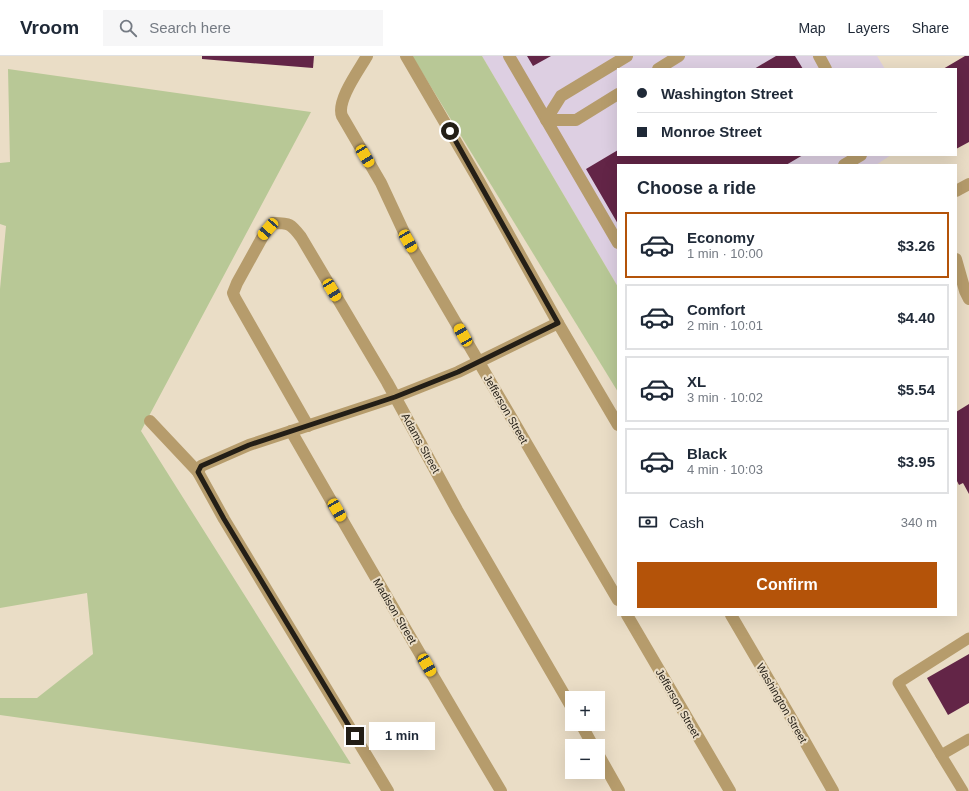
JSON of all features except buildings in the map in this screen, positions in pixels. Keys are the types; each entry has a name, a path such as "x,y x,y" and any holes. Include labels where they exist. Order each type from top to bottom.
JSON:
{"street":[{"name":"Jefferson Street","path":"366,56 343,97 340,111 342,116 381,183 408,241 617,598"},
{"path":"406,56 617,423"},
{"path":"509,56 617,240"},
{"path":"546,120 562,96 627,56"},
{"path":"660,68 679,56"},
{"path":"819,56 825,68"},
{"path":"546,120 576,120 617,95"},
{"path":"846,164 858,156"},
{"path":"957,190 969,184"},
{"name":"Adams Street","path":"308,426 234,298 233,293 263,236 274,223 288,223 301,237 395,397 461,517 565,696"},
{"path":"957,263 965,291 969,299"},
{"path":"198,472 201,466 249,445 395,397 458,372 558,323"},
{"path":"150,421 198,472 224,519 388,791"},
{"name":"Madison Street","path":"291,431 398,617 501,791"},
{"name":"Jefferson Street","path":"628,616 730,791"},
{"name":"Washington Street","path":"731,616 833,791"},
{"path":"605,766 619,791"}],"lane":[{"path":"969,638 898,683 941,755 965,791 969,789"},
{"path":"941,755 969,739"}],"shaded area":[{"path":"482,56 877,56 884,68 617,68 617,156 890,156 878,164 617,164 617,285"}],"green space":[{"path":"412,56 482,56 617,285 617,390"},
{"path":"8,69 311,112 141,431 351,764 0,715 0,698 37,698 93,654 87,593 0,608 0,289 6,226 0,224 0,163 10,162"}],"route":[{"path":"355,736 224,519 198,472 201,466 249,445 395,397 458,372 558,323 450,131"}]}
